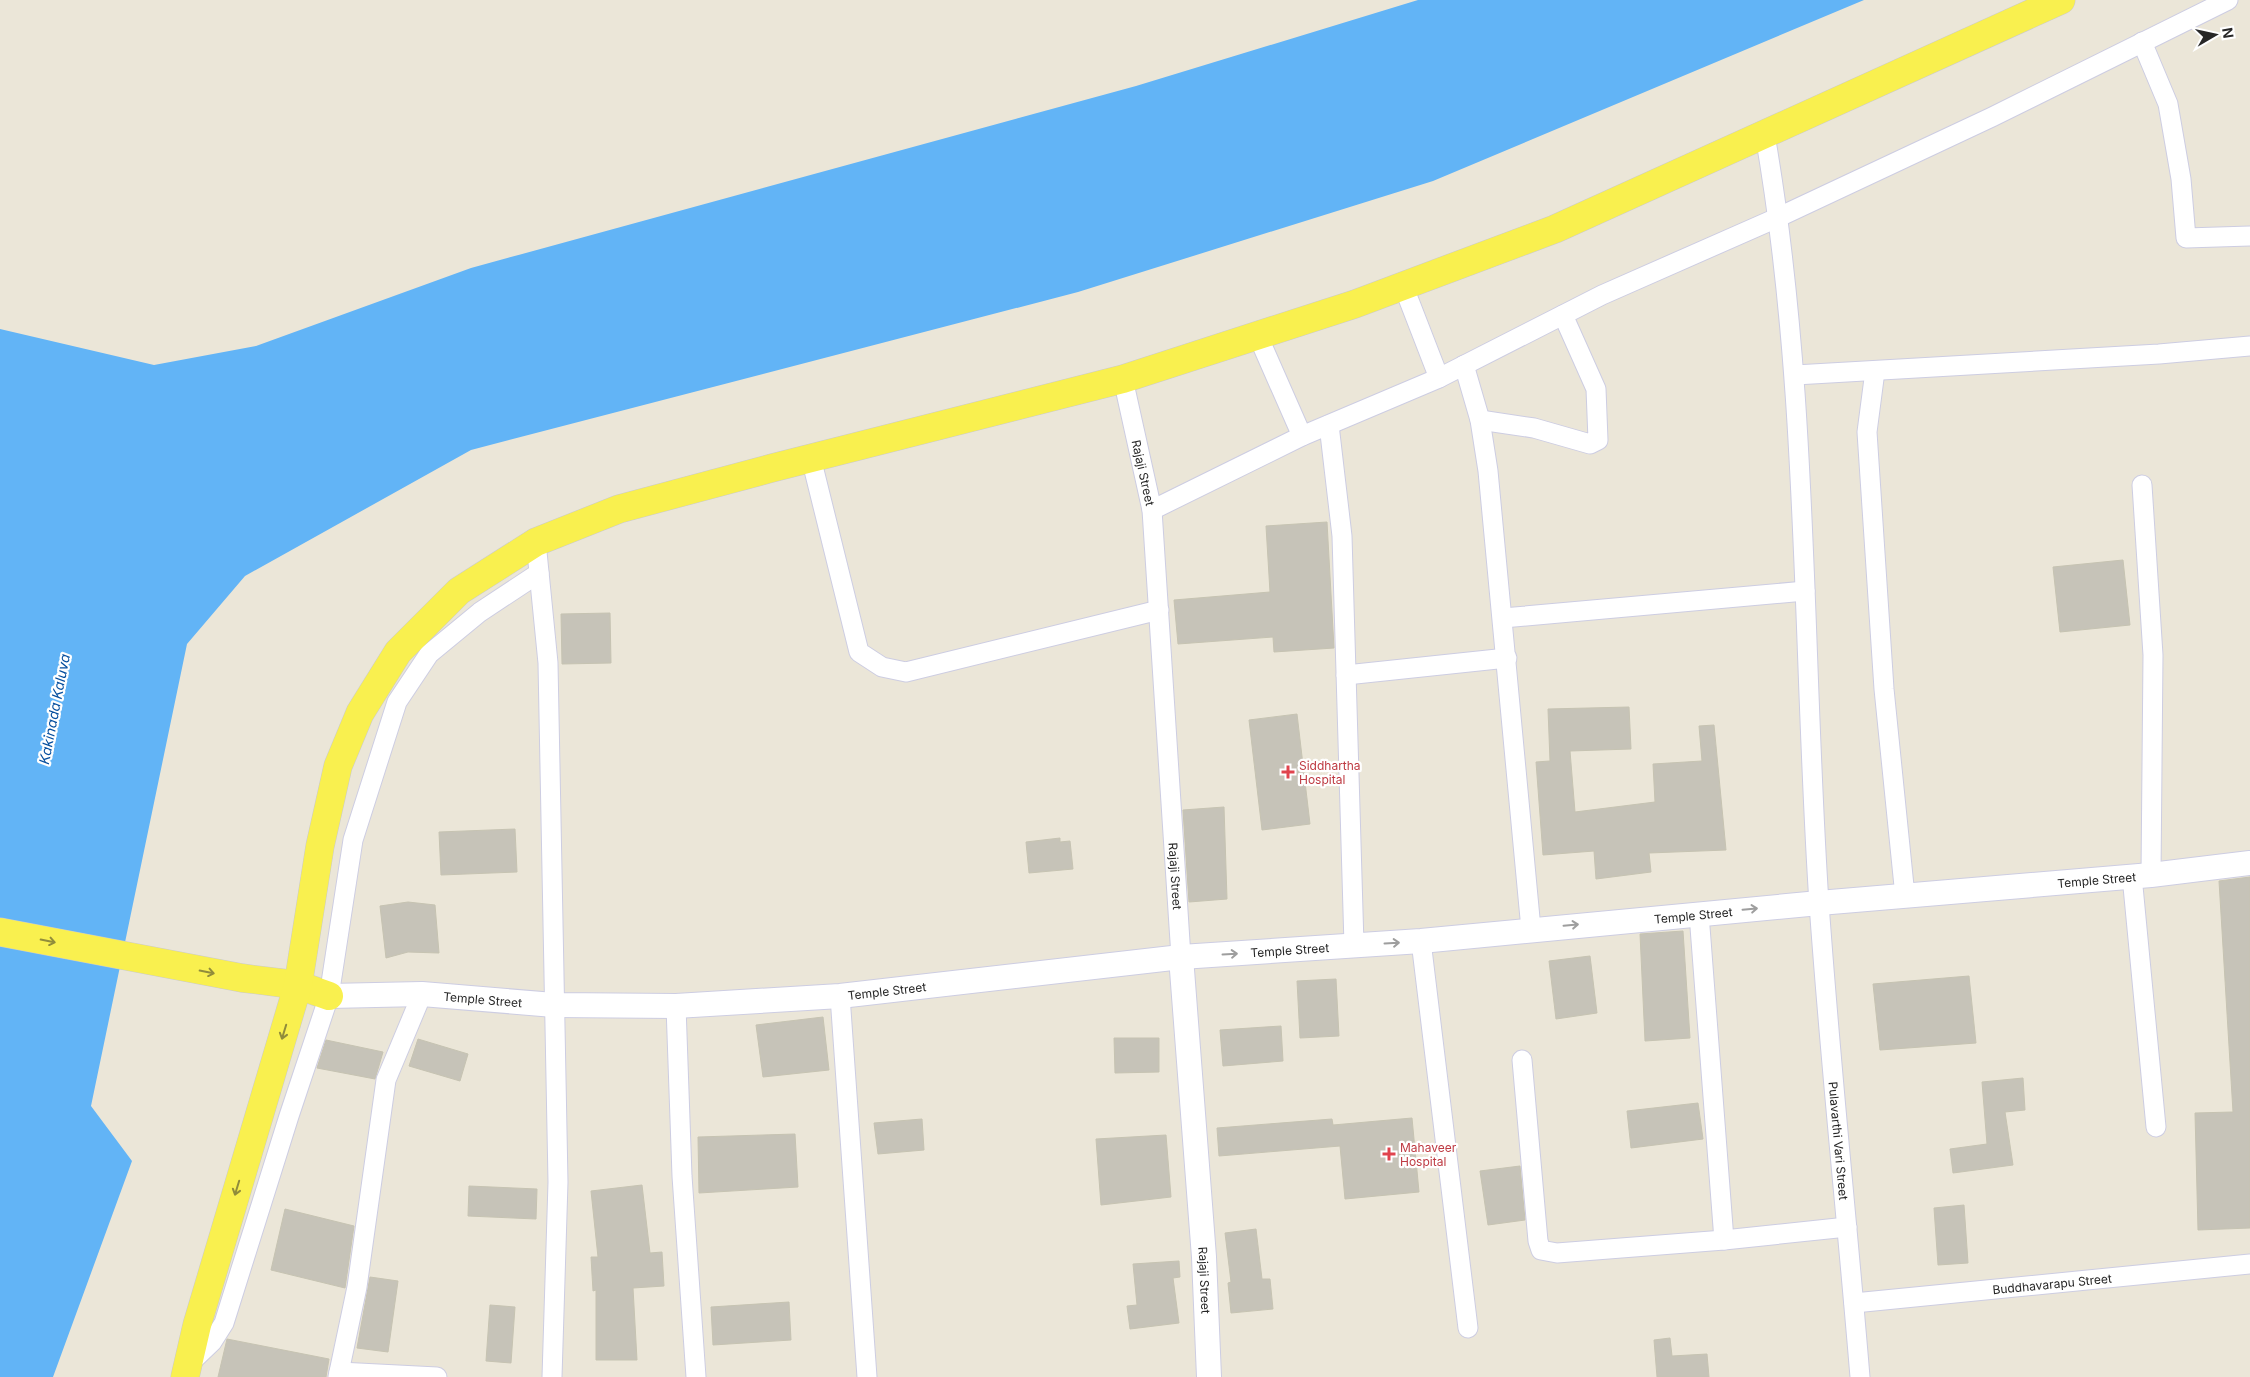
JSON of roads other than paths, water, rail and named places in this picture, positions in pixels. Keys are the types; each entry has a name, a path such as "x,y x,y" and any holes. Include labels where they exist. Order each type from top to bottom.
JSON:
{"main road":[{"path":"186,1372 197,1325 298,985 320,846 336,775 360,713 398,652 459,591 536,542 619,509 1122,379 1258,336 1404,286 1555,229 2061,0"},
{"path":"0,932 242,978 298,985 329,996"}],"street":[{"path":"1152,510 1302,436 1439,378 1563,315 1780,217 1992,117 2228,0"},
{"path":"2142,42 2168,104 2181,179 2186,238 2250,236"},
{"name":"Pulavarthi Vari Street","path":"1765,135 1780,217 1795,375 1819,903 1860,1377"},
{"path":"1404,286 1439,378"},
{"path":"1480,420 1534,428 1590,444 1598,440 1596,389 1563,315"},
{"path":"1258,336 1302,436"},
{"path":"1795,375 2250,346"},
{"path":"1464,365 1480,420 1503,618 1532,929"},
{"path":"1875,371 1867,432 1884,689 1905,896"},
{"name":"Rajaji Street","path":"1122,379 1152,510 1181,957 1204,1257 1209,1377"},
{"path":"1330,425 1342,536 1354,945"},
{"path":"811,458 859,652 882,667 906,672 1159,610"},
{"path":"2142,485 2153,655 2142,876 2156,1127"},
{"path":"536,542 548,663 558,1182 552,1377"},
{"path":"186,1372 212,1342 224,1323 288,1116 329,996 353,840 397,702 429,654 480,612 539,574"},
{"path":"1503,618 1805,591"},
{"path":"1346,675 1506,658"},
{"name":"Temple Street","path":"329,996 422,994 554,1005 676,1006 840,996 1181,957 1421,941 1819,903 2142,876 2250,863"},
{"path":"1699,914 1724,1240"},
{"path":"1421,941 1468,1328"},
{"path":"422,994 386,1080 357,1287 339,1374 437,1377"},
{"path":"840,996 867,1377"},
{"path":"676,1006 682,1176 696,1377"},
{"path":"1522,1060 1538,1241 1541,1250 1557,1253 1724,1240 1847,1227"},
{"name":"Buddhavarapu Street","path":"1854,1303 2250,1264"}],"water":[{"name":"Kakinada Kaluva","path":"1418,0 1864,0 1433,181 1078,292 471,450 245,576 187,644 91,1106 132,1161 53,1377 0,1377 0,329 154,365 256,346 471,268 1136,86"}],"place":[{"name":"Siddhartha Hospital","path":"1288,772"},
{"name":"Mahaveer Hospital","path":"1389,1154"}]}
